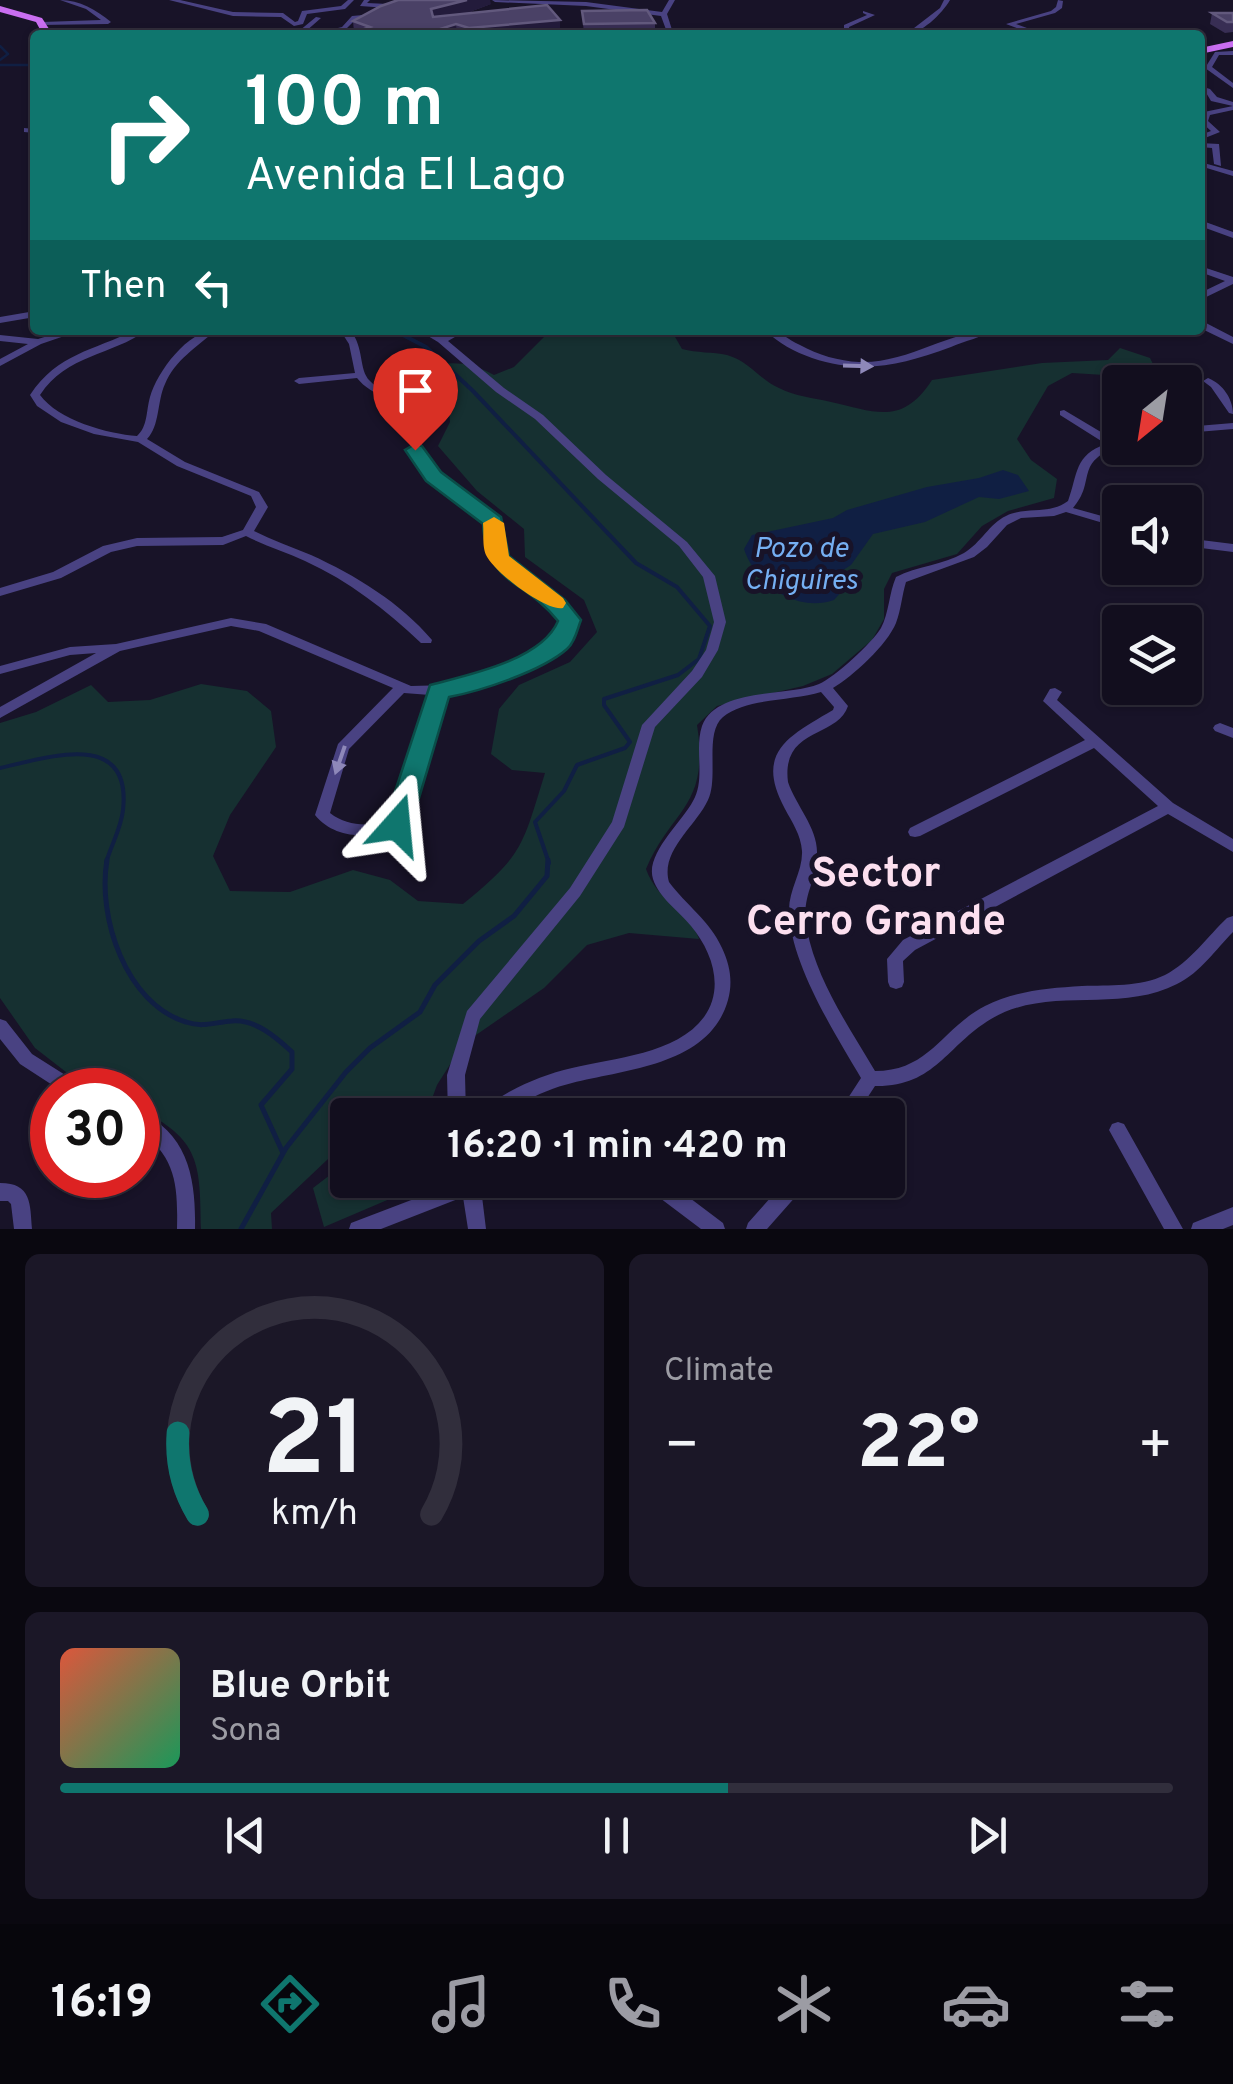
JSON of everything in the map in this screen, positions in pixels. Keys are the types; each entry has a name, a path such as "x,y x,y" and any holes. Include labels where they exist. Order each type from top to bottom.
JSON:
{"main road":[{"path":"0,11 30,20 41,30"},
{"path":"1205,49 1233,43"}],"street":[{"path":"41,30 108,22 88,8 63,0"},
{"path":"172,0 233,14 283,14 294,24 301,22 304,12 344,8 351,0"},
{"path":"366,0 362,4 398,5 427,0"},
{"path":"494,0 586,4 664,14"},
{"path":"546,5 562,0"},
{"path":"664,14 672,0"},
{"path":"915,30 942,9 947,0"},
{"path":"1027,30 1009,24 1052,12 1059,8 1059,0"},
{"path":"339,30 354,17 384,15 398,5"},
{"path":"846,30 846,26 872,16 865,12"},
{"path":"664,14 670,30"},
{"path":"303,30 318,18"},
{"path":"670,25 681,30"},
{"path":"333,30 342,28"},
{"path":"1233,53 1217,53 1208,68 1233,86"},
{"path":"1205,89 1214,99 1233,105 1205,116"},
{"path":"1205,122 1216,132 1205,139"},
{"path":"1205,143 1216,146 1218,164"},
{"path":"1205,163 1233,174"},
{"path":"1205,225 1233,234"},
{"path":"1205,271 1232,280"},
{"path":"1205,294 1232,280"},
{"path":"0,320 30,315"},
{"path":"1205,326 1233,340"},
{"path":"0,363 38,342 61,335"},
{"path":"0,592 57,575 108,549 143,542 223,542 247,532 262,508 255,494 181,464 140,439 117,436 58,416 38,404 35,395 40,384 66,364 131,335"},
{"path":"140,439 149,431 151,403 162,376 184,350 205,335"},
{"path":"0,670 70,650 116,648 211,625 248,623 402,687 438,691 471,685 560,643 570,620 557,604 501,561 495,552 494,522 454,494 419,459 415,450 421,421 416,408 366,385 360,374 358,350 348,335"},
{"path":"432,335 539,417 602,477 683,544 708,576 720,622 712,650 697,674 649,725 619,823 575,892 473,1016 456,1075 457,1098"},
{"path":"441,340 452,335"},
{"path":"778,335 803,351 850,367 892,365 976,335"},
{"path":"0,338 38,342"},
{"path":"299,380 360,374"},
{"path":"1208,382 1215,385 1233,411"},
{"path":"1064,413 1102,435"},
{"path":"1202,429 1233,426"},
{"path":"1066,509 1075,500 1081,468 1092,454 1102,449"},
{"path":"512,1098 556,1080 654,1056 686,1042 707,1026 718,1007 722,987 716,945 668,893 659,877 659,863 702,798 710,771 707,730 712,718 736,705 824,687 857,661 888,627 900,580 969,554 1013,516 1066,509 1102,520"},
{"path":"247,532 286,552 317,562 376,596 426,640"},
{"path":"1202,544 1233,548"},
{"path":"0,713 116,648"},
{"path":"402,687 343,747 322,815 329,823 367,829 397,825 438,691"},
{"path":"824,687 841,706 840,713 792,744 781,759 779,779 809,842 809,869 796,911 802,933 822,990 870,1078"},
{"path":"1055,692 1050,701 1168,807 1233,846"},
{"path":"915,832 1094,742"},
{"path":"896,982 896,959 909,946 1168,807"},
{"path":"1215,833 1233,836"},
{"path":"857,1098 870,1078 922,1069 986,1013 1013,1002 1067,992 1136,989 1168,982 1187,969 1233,922"},
{"path":"0,1026 26,1059 40,1068"},
{"path":"1118,1130 1174,1229"},
{"path":"160,1134 182,1166 186,1229"},
{"path":"0,1192 12,1192 20,1201 22,1229"},
{"path":"358,1229 432,1198"},
{"path":"472,1198 476,1229"},
{"path":"675,1198 716,1229"},
{"path":"755,1229 782,1198"},
{"path":"1200,1229 1233,1216"}],"green space":[{"path":"546,335 674,335 682,349 735,358 785,391 887,412 910,404 932,380 1042,363 1108,360 1120,348 1150,358 1154,365 1102,365 1102,375 1072,373 1048,386 1017,439 1031,460 1057,479 1054,498 1008,511 982,526 957,554 892,573 884,589 884,619 872,640 832,674 803,686 717,706 697,725 700,752 693,791 646,869 658,890 688,921 699,939 629,933 587,945 544,988 463,1044 432,1098 330,1098 330,1157 271,1213 272,1229 201,1229 200,1187 193,1156 174,1131 160,1121 160,1068 61,1068 35,1048 0,998 0,723 36,712 91,685 108,702 150,700 201,684 247,691 271,711 276,747 230,815 213,856 230,891 290,892 353,870 390,880 418,901 463,904 498,873 518,848 545,773 512,770 491,754 499,709 519,685 570,662 597,632 584,600 525,557 524,529 477,491 438,446 450,422 448,400 386,374 453,363 494,375 514,367"},
{"path":"330,1175 330,1198 392,1198 324,1227 313,1188"}],"water":[{"name":"Pozo de Chiguires","path":"1003,470 1018,475 1029,491 999,499 979,497 925,522 873,534 851,565 837,574 842,591 834,600 806,603 779,593 758,574 744,549 752,535 833,518 847,510 927,487"}],"building":[{"path":"398,0 467,0 431,9 433,17 547,5 560,20 469,28 456,24 437,30 361,30 370,27 353,21"},
{"path":"647,10 655,23 584,24 582,11"},
{"path":"1212,13 1233,13 1233,22 1227,22"}],"waterway":[{"path":"0,46 8,54 0,60"},
{"path":"0,65 30,65"},
{"path":"403,335 426,347 473,391 636,563 677,587 710,626 699,659 678,675 604,699 604,705 630,742 625,748 577,765 564,791 535,822 548,860"},
{"path":"0,768 83,754 101,758 114,768 122,784 123,810 107,860"},
{"path":"107,860 105,883 112,932 120,956 147,997 165,1012 192,1024 241,1021 257,1026 292,1052 292,1069 261,1105 283,1153"},
{"path":"241,1229 286,1148 346,1072 370,1048 420,1012 435,985 479,941 514,916 547,876 548,860"}],"slow traffic":[{"path":"494,523 495,552 501,561 555,603"}],"district":[{"name":"Sector Cerro Grande","path":"876,895"}],"route":[{"path":"397,825 438,691 471,685 544,652 560,643 570,620 557,604 501,561 495,552 494,522 434,476 415,450"}]}
